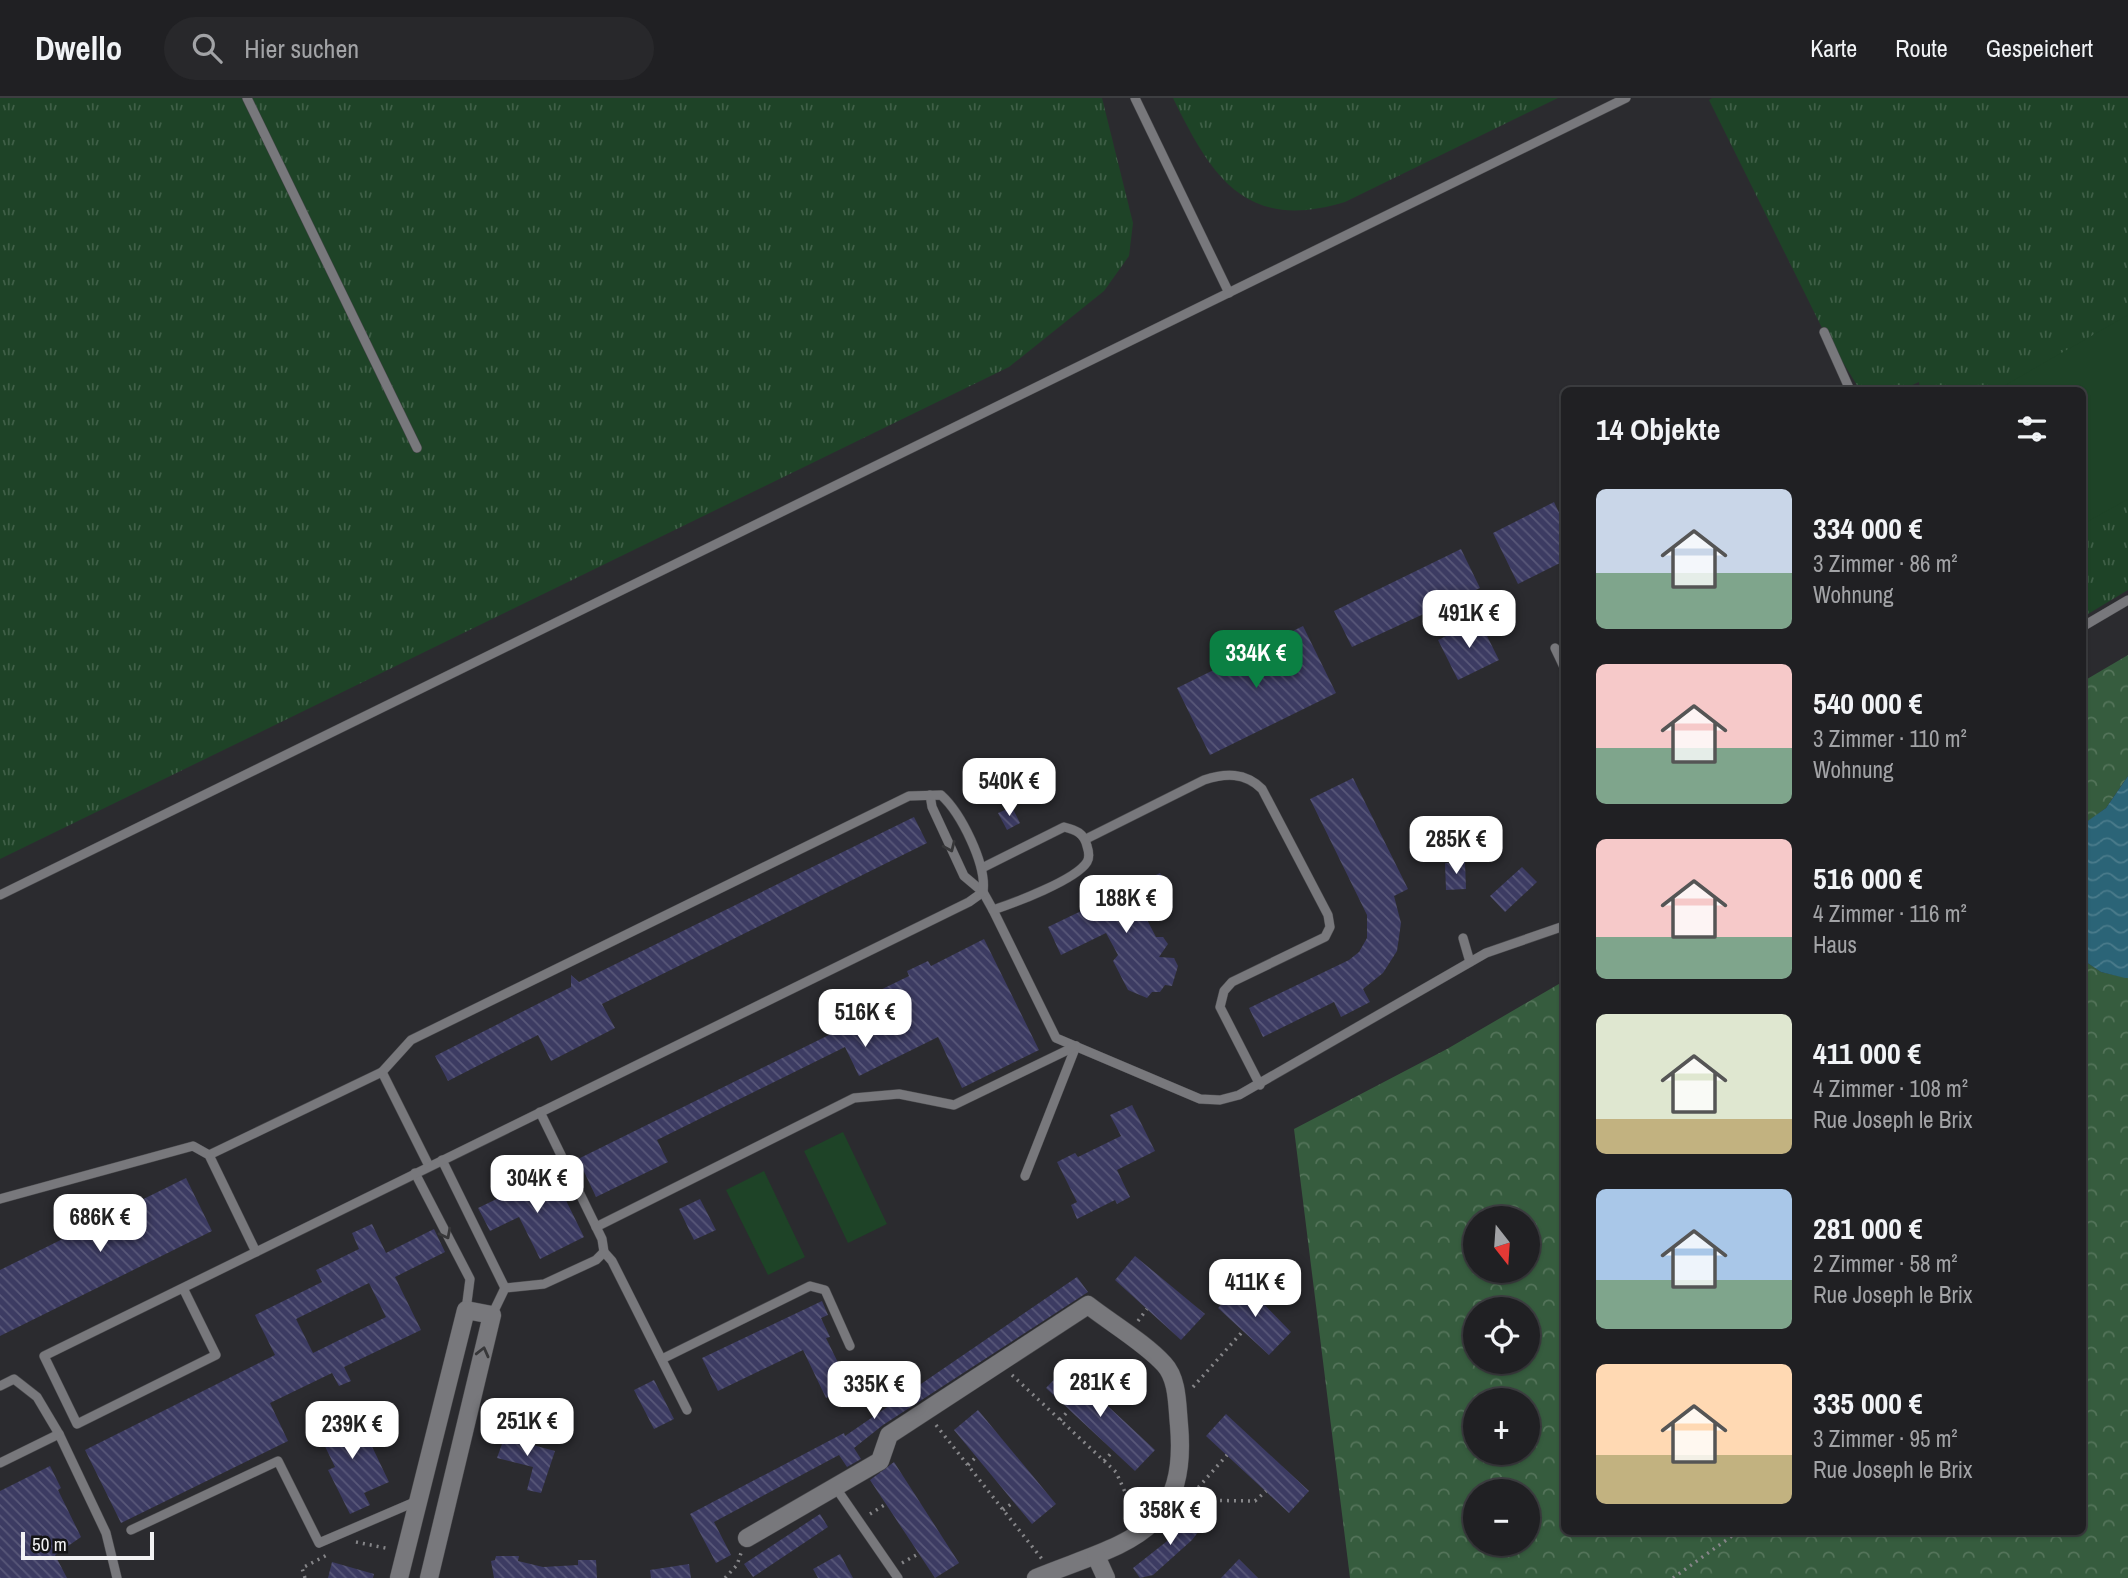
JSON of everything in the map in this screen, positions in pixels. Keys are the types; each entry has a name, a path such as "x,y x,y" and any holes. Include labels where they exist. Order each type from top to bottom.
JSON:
{"street":[{"path":"747,1538 880,1461 889,1435 1088,1305 1164,1363 1173,1377 1181,1452 1180,1499 1143,1531 1096,1556 1044,1575"},
{"path":"399,1578 466,1310 492,1315 429,1578"},
{"path":"1096,1556 1106,1578"}],"lane":[{"path":"247,98 417,448"},
{"path":"1135,98 1229,293"},
{"path":"0,895 1626,98"},
{"path":"1824,332 1849,387"},
{"path":"2086,625 2128,600"},
{"path":"1555,648 1561,661"},
{"path":"1086,839 1203,780 1219,775 1238,776 1254,781 1262,789 1328,915 1331,927 1325,937 1232,982 1224,991 1220,1007 1260,1085"},
{"path":"930,795 932,807 964,876 983,892 1056,1038 1200,1099 1220,1100 1260,1085 1486,953 1561,927"},
{"path":"209,1155 382,1072 411,1040 909,796 941,795 952,804 982,869 983,892"},
{"path":"982,869 1064,828 1077,830 1086,839 1089,854 1086,864 1068,877 993,910"},
{"path":"183,1288 216,1355 77,1424 44,1356 969,902 983,892"},
{"path":"1463,938 1470,962"},
{"path":"1025,1176 1076,1046"},
{"path":"596,1227 854,1098 899,1094 954,1105 1076,1046"},
{"path":"382,1072 429,1166"},
{"path":"540,1112 596,1227 604,1252 612,1261 687,1410"},
{"path":"0,1199 193,1146 209,1155 256,1252"},
{"path":"442,1160 505,1288"},
{"path":"415,1173 470,1279 466,1310"},
{"path":"505,1288 544,1284 596,1260 604,1252"},
{"path":"662,1359 810,1286 825,1290 850,1346"},
{"path":"492,1315 505,1288"},
{"path":"0,1386 14,1379 37,1397 59,1434 106,1533 117,1578"},
{"path":"0,1463 59,1434"},
{"path":"131,1531 278,1461 282,1464 319,1543 418,1500"},
{"path":"836,1488 898,1578"}],"path":[{"path":"1176,1393 1191,1389 1243,1331"},
{"path":"999,1363 1116,1472 1143,1531"},
{"path":"1060,1420 1069,1410"},
{"path":"925,1412 1003,1510 1044,1575"},
{"path":"1104,1461 1113,1451"},
{"path":"1180,1499 1227,1455"},
{"path":"967,1465 976,1457"},
{"path":"1180,1499 1255,1501 1266,1491"},
{"path":"1003,1510 1014,1502"},
{"path":"859,1522 886,1504"},
{"path":"1673,1578 1733,1535"},
{"path":"725,1578 737,1565 747,1538"},
{"path":"344,1547 355,1542 406,1553"},
{"path":"305,1578 302,1568 334,1552"},
{"path":"892,1569 918,1554"}],"green space":[{"path":"0,98 1102,98 1133,223 1129,256 1104,291 1009,367 0,859"},
{"path":"1173,98 1558,98 1345,202 1311,209 1282,210 1257,203 1236,191 1218,174 1202,152"},
{"path":"2128,98 2128,590 2086,615 2086,387 1920,387 1919,382 1908,387 1858,387 1824,332 1709,100"},
{"path":"2128,315 2128,499 2086,522 2086,387 2002,387"},
{"path":"2128,655 2128,776 2106,808 2086,823 2086,680"},
{"path":"2086,962 2101,972 2128,978 2128,1578 1350,1578 1294,1129 1447,1049 1561,983 1561,1535 2086,1535"},
{"path":"843,1132 887,1224 848,1243 804,1151"},
{"path":"764,1171 805,1257 768,1275 726,1190"}],"water":[{"path":"2128,776 2128,978 2101,972 2086,962 2086,822 2106,808"}],"building":[{"path":"1554,502 1561,517 1561,562 1518,584 1493,533"},
{"path":"1461,549 1480,588 1352,647 1334,611"},
{"path":"1479,620 1499,660 1458,680 1438,640"},
{"path":"1303,626 1336,693 1210,755 1177,688"},
{"path":"1353,778 1408,889 1394,896 1401,923 1397,951 1383,973 1363,989 1370,1002 1341,1017 1334,1002 1263,1037 1249,1008 1349,960 1359,952 1367,938 1367,915 1310,799"},
{"path":"1012,807 1020,823 1007,830 998,813"},
{"path":"914,817 927,843 602,1004 615,1028 551,1061 538,1035 448,1081 435,1056 571,987 571,975 579,982"},
{"path":"1465,862 1466,889 1446,890 1445,863"},
{"path":"1522,867 1537,882 1505,912 1490,896"},
{"path":"1160,873 1173,900 1144,914 1156,937 1163,937 1168,944 1159,957 1174,958 1178,966 1172,986 1165,985 1160,992 1152,992 1147,998 1128,990 1113,961 1118,955 1106,933 1061,955 1048,927"},
{"path":"984,939 1039,1050 962,1088 938,1037 859,1076 845,1047 657,1140 668,1162 596,1197 578,1159 837,1031 829,1015 909,976 907,971 928,961 931,966"},
{"path":"1132,1105 1155,1151 1117,1170 1130,1197 1117,1204 1115,1200 1077,1219 1071,1205 1077,1202 1057,1162 1075,1153 1078,1157 1121,1136 1110,1115"},
{"path":"552,1172 584,1237 540,1259 519,1217 490,1231 478,1208"},
{"path":"186,1178 212,1231 0,1336 0,1270"},
{"path":"700,1199 716,1230 694,1240 679,1209"},
{"path":"372,1224 386,1253 434,1229 445,1252 395,1277 421,1330 344,1367 351,1381 339,1386 332,1373 270,1403 288,1441 121,1523 85,1450 275,1355 255,1315 322,1282 316,1270 359,1249 352,1233","holes":["369,1283 386,1317 313,1353 296,1319"]},
{"path":"1135,1256 1205,1314 1181,1340 1115,1280"},
{"path":"1077,1277 1088,1292 883,1425 854,1448 861,1459 847,1467 839,1455 714,1522 731,1555 716,1563 690,1514 844,1433 845,1436"},
{"path":"1240,1285 1248,1292 1250,1290 1291,1332 1269,1355 1218,1308"},
{"path":"822,1301 828,1315 821,1318 830,1337 826,1338 847,1381 840,1385 842,1390 826,1398 803,1350 718,1391 702,1358"},
{"path":"1066,1367 1155,1450 1135,1471 1046,1388"},
{"path":"654,1380 674,1419 654,1429 634,1390"},
{"path":"978,1410 1056,1504 1032,1524 954,1430"},
{"path":"355,1411 389,1482 364,1493 370,1505 350,1514 328,1470 335,1467 317,1430"},
{"path":"1226,1414 1309,1491 1289,1513 1206,1436"},
{"path":"508,1427 520,1430 518,1441 555,1451 541,1493 527,1490 533,1467 497,1458"},
{"path":"894,1462 959,1563 935,1578 870,1480"},
{"path":"50,1466 61,1488 58,1490 81,1537 55,1555 67,1578 0,1578 0,1491"},
{"path":"1192,1513 1206,1522 1192,1540 1153,1575 1140,1578 1133,1568 1171,1538"},
{"path":"820,1514 828,1527 753,1577 744,1564"},
{"path":"840,1554 853,1578 818,1578 813,1569"},
{"path":"496,1556 519,1556 518,1561 543,1567 578,1565 578,1560 596,1560 597,1578 494,1578 491,1561 495,1560"},
{"path":"1239,1559 1258,1578 1221,1578"},
{"path":"332,1562 374,1574 373,1578 328,1578"},
{"path":"689,1564 691,1578 651,1578 650,1570"}]}
